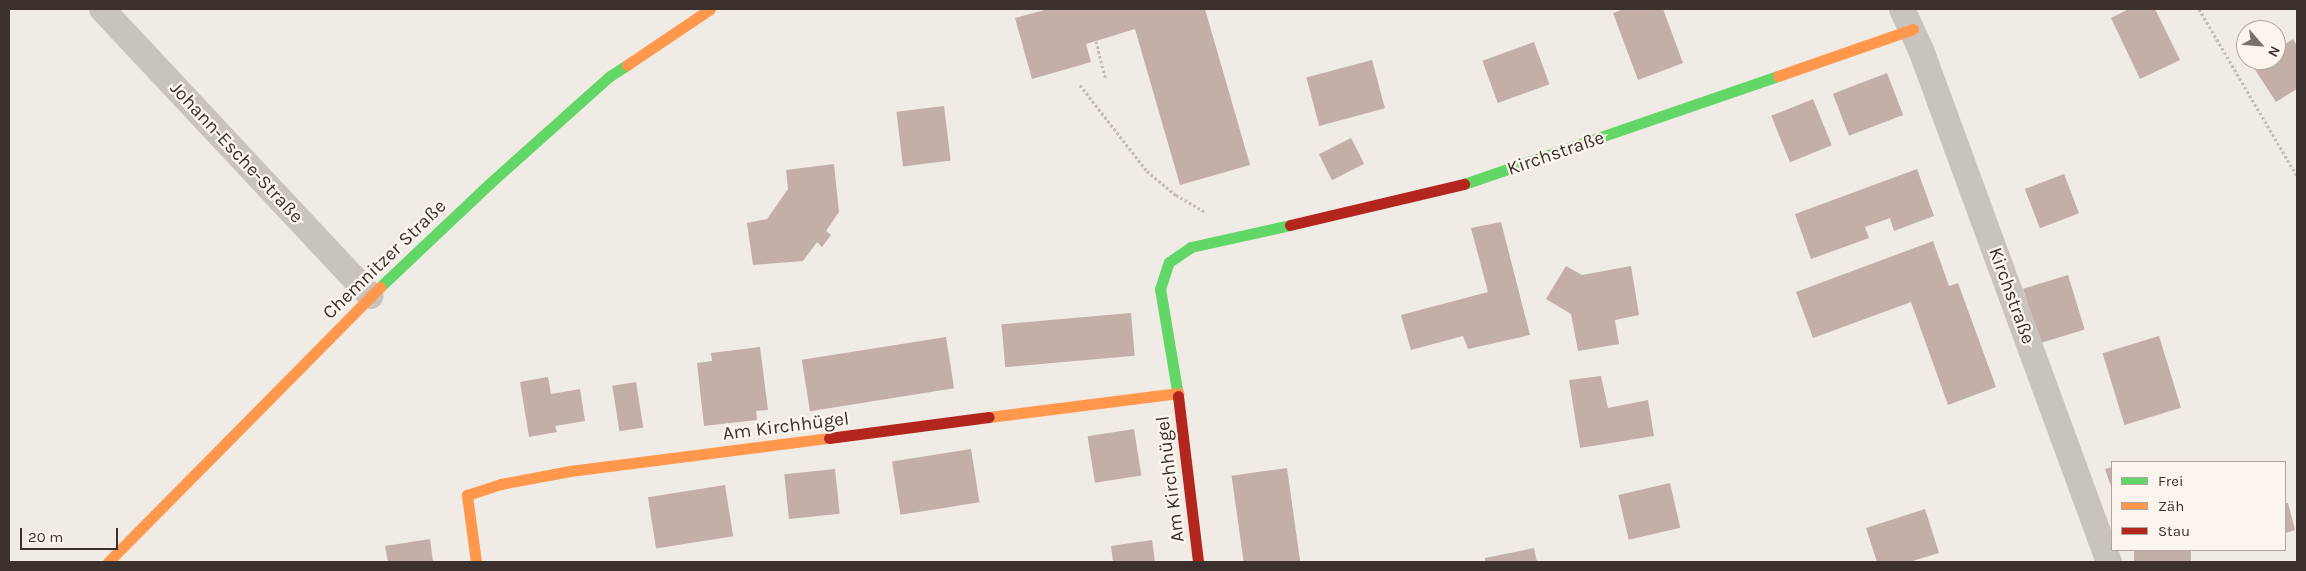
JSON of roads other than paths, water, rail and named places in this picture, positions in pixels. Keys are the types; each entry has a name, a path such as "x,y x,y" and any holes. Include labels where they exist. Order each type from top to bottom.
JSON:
{"street":[{"name":"Johann-Esche-Straße","path":"102,9 371,296"},
{"name":"Chemnitzer Straße","path":"108,562 371,296 610,76 710,9"},
{"name":"Kirchstraße","path":"1191,247 1444,190 1530,164 1907,19 2109,562"},
{"name":"Am Kirchhügel","path":"1191,247 1169,262 1160,289 1178,393 1198,562"},
{"name":"Am Kirchhügel","path":"476,562 467,495 501,484 570,471 1178,393"}]}
